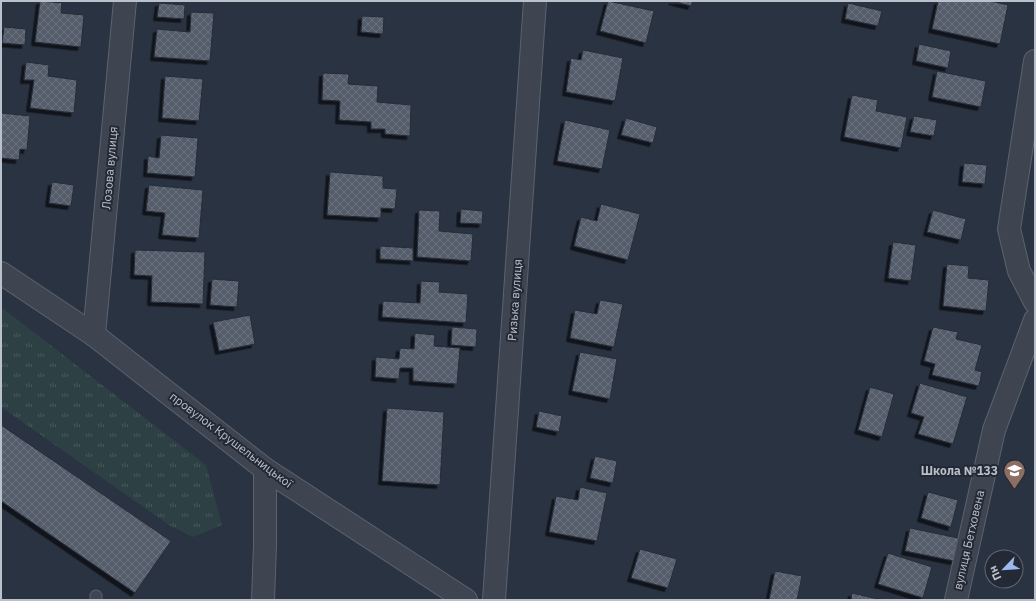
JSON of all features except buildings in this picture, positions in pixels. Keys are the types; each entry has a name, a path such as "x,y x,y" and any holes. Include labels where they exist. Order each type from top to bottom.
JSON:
{"street":[{"name":"Лозова вулиця","path":"94,335 125,1"},
{"name":"Ризька вулиця","path":"494,600 535,1"},
{"path":"1035,61 1009,229 1019,271 1035,302"},
{"name":"провулок Крушельницької","path":"1,272 94,335 265,469 466,600"},
{"name":"вулиця Бетховена","path":"956,600 994,430 1035,320"},
{"path":"263,600 265,469"}],"green space":[{"path":"1,307 206,465 222,525 193,537 169,525 1,407"}],"place":[{"name":"Школа №133","path":"1014,490"}]}
